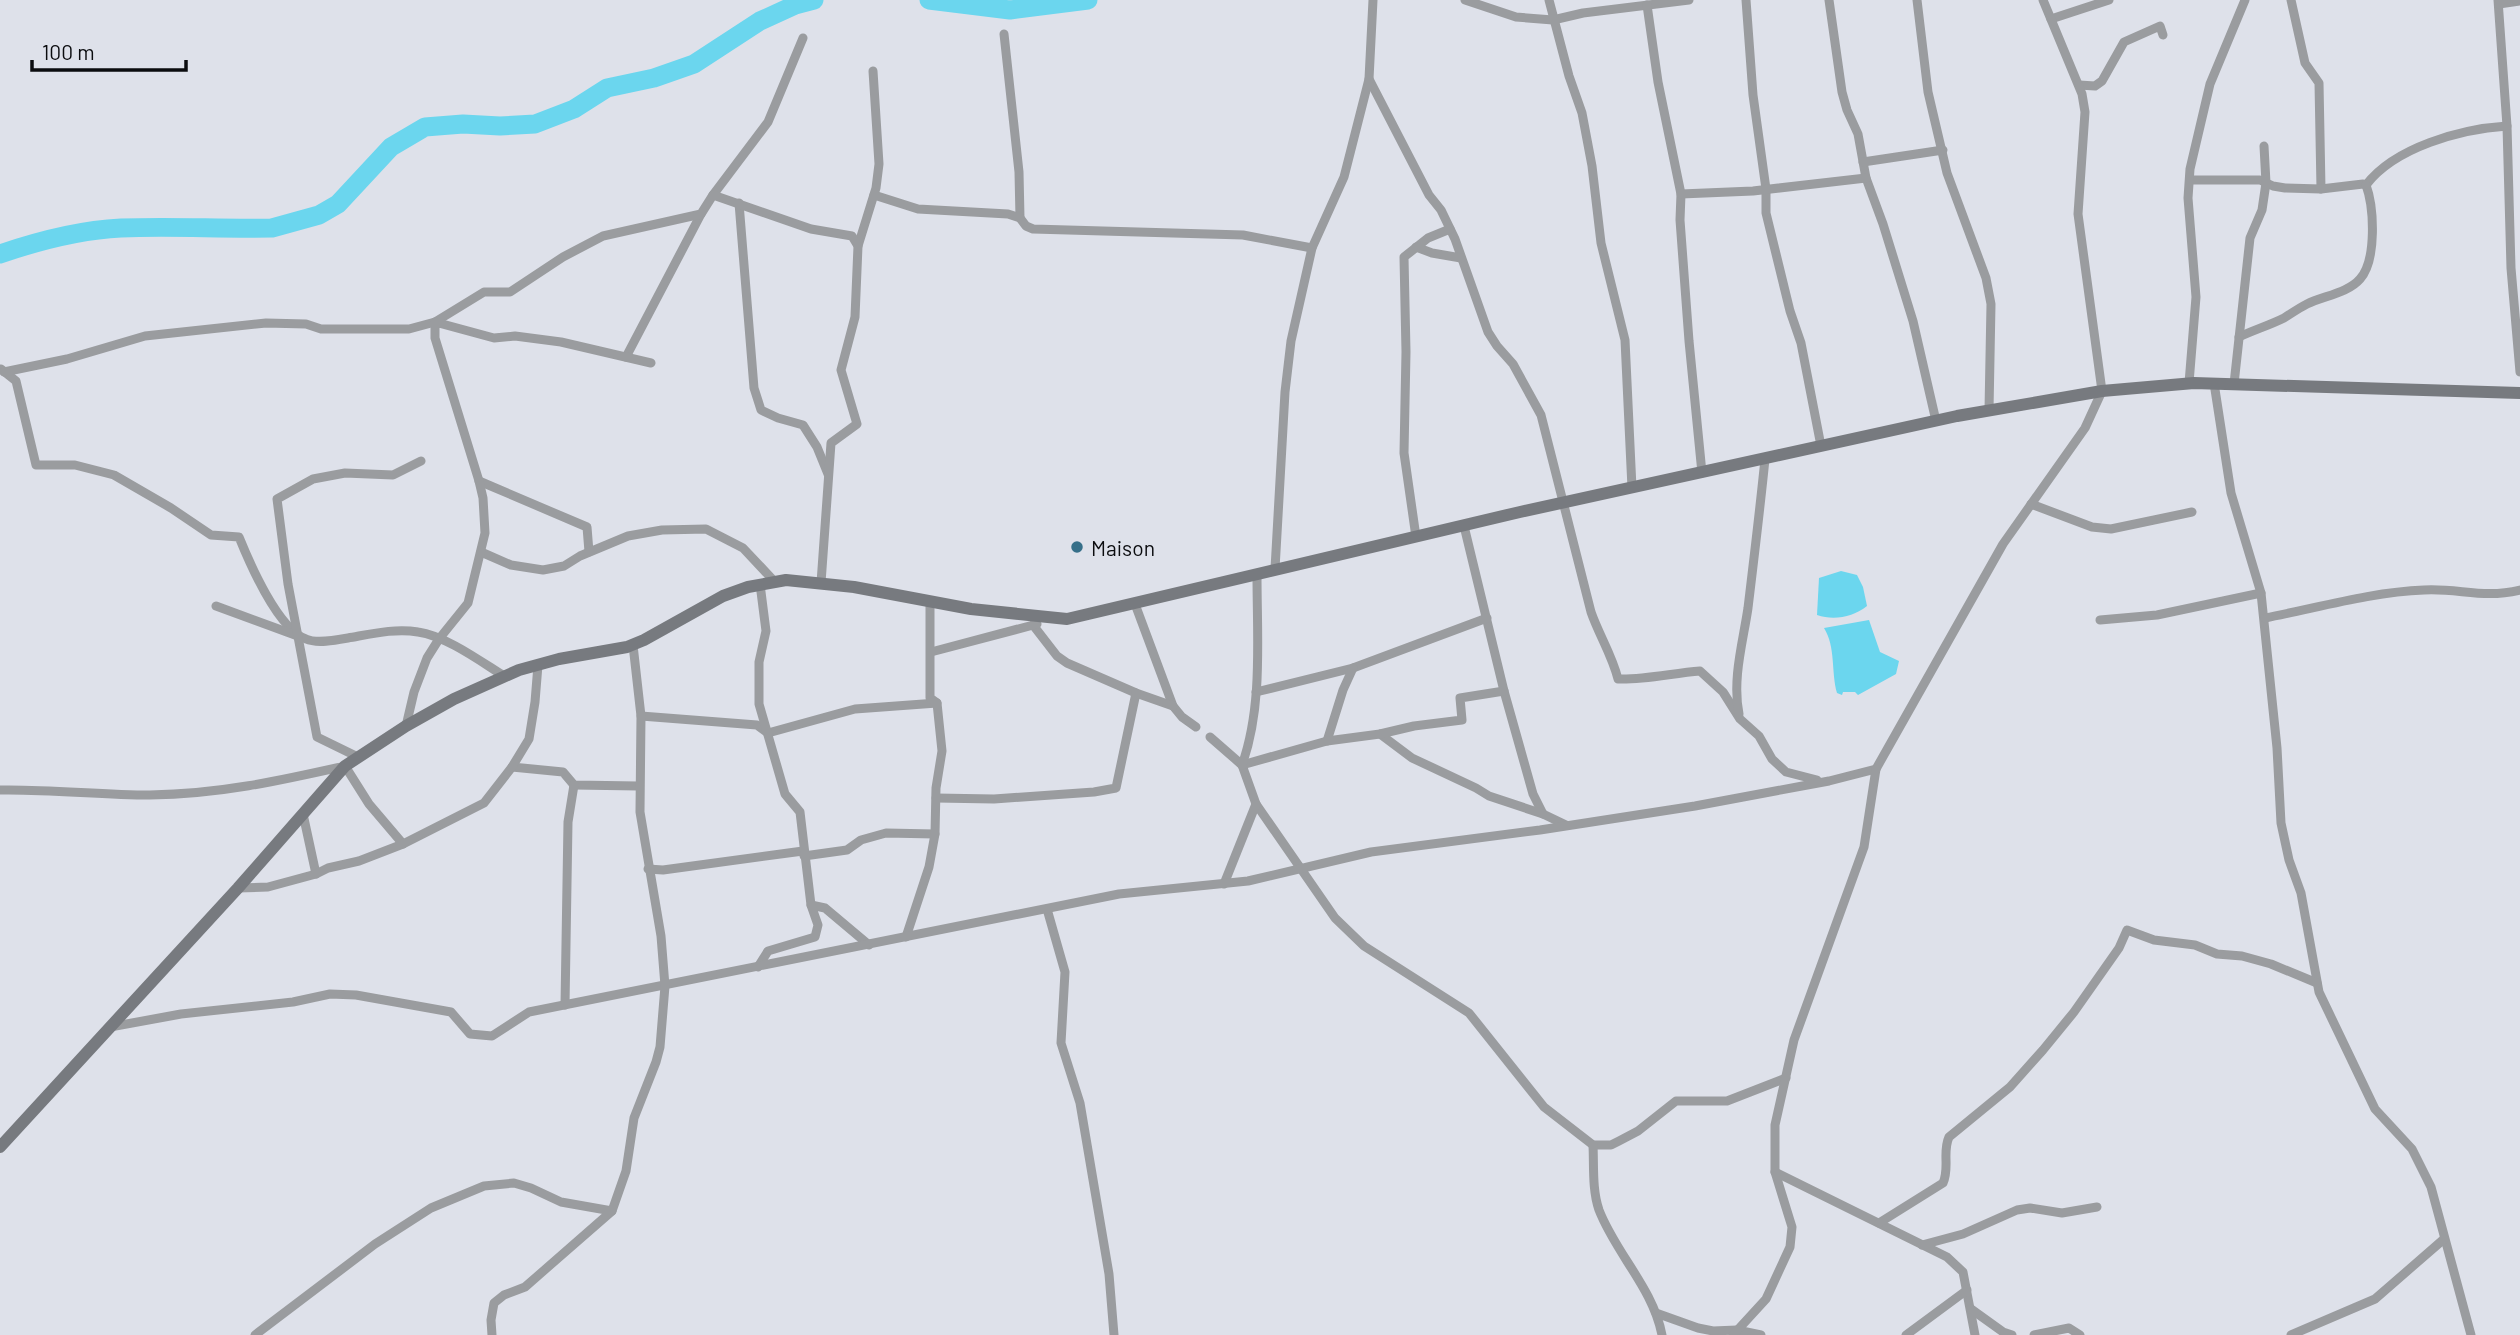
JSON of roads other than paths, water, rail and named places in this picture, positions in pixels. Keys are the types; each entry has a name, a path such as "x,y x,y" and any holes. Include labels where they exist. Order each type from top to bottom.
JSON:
{"street":[{"path":"1275,569 1291,341 1312,248 1344,177 1369,79 1373,0"},
{"path":"1465,0 1516,17 1553,20 1583,13 1689,0"},
{"path":"1549,0 1582,113 1592,166 1601,243 1625,340 1632,488"},
{"path":"1746,0 1753,95 1766,189 1766,213 1790,312 1801,343 1821,446"},
{"path":"1829,0 1842,92 1858,134 1866,177 1913,321 1936,421"},
{"path":"1917,0 1928,92 1947,173 1986,278 1991,303 1989,410"},
{"path":"1735,1333 1766,1299 1790,1247 1792,1227 1775,1172 1775,1125 1794,1040 1864,847 1876,769 2003,544 2085,428 2102,391 2078,214 2085,112 2079,85 2043,0"},
{"path":"2051,19 2109,0"},
{"path":"2189,383 2196,297 2188,198 2190,180 2210,84 2245,0"},
{"path":"2291,0 2305,63 2319,83 2321,189"},
{"path":"2520,1 2499,2 2507,126 2511,268 2520,372"},
{"path":"1647,5 1658,82 1681,194 1680,220 1687,314 1702,473"},
{"path":"2079,85 2095,86 2102,81 2124,42 2160,26 2163,35"},
{"path":"1004,34 1019,173 1020,218"},
{"path":"626,357 701,214 768,122 803,38"},
{"path":"821,583 831,443 857,424 841,370 855,317 858,246 874,195 879,164 873,71"},
{"path":"1369,79 1429,195 1441,209 1488,332 1513,364 1541,415 1591,612 1613,659 1618,679 1633,680 1700,671 1723,691 1740,719 1759,736 1772,759 1786,772 1826,781"},
{"path":"2366,185 2383,166 2434,142 2455,134 2507,126"},
{"path":"2234,384 2250,238 2262,210 2266,183 2264,146"},
{"path":"1863,162 1942,150"},
{"path":"1681,194 1766,189 1866,177"},
{"path":"2190,180 2260,180 2285,188 2321,189 2366,185"},
{"path":"2239,337 2349,287 2360,279 2368,267 2372,233 2366,185"},
{"path":"713,195 811,229 852,236 858,246"},
{"path":"874,195 918,209 1008,214 1020,218 1026,226 1033,229 1243,235 1312,248"},
{"path":"740,203 754,388 761,410 803,425 817,447 829,475"},
{"path":"2,370 67,359 145,336 265,323 306,324 321,328 409,329 435,321 484,292 510,292 563,257 603,236 701,214"},
{"path":"1416,537 1404,453 1404,257 1416,247 1450,229"},
{"path":"1416,247 1461,258"},
{"path":"435,321 494,338 515,336 561,342 651,363"},
{"path":"406,726 423,670 439,639 468,603 485,533 484,498 480,481 435,338 435,321"},
{"path":"2,370 16,381 36,465 75,465 114,475 211,535 239,537 251,566 277,613 297,635"},
{"path":"2214,383 2231,493 2261,593 2277,748 2281,823 2289,860 2301,893 2319,992 2375,1110 2412,1149 2431,1188 2471,1335"},
{"path":"0,1147 238,888 345,766 406,726 454,699 504,676 538,665 632,645 723,596 761,584 786,580 821,583 1067,619 1258,576 1275,569 1821,446 1989,410 2102,391 2214,383 2520,393"},
{"path":"1740,719 1736,701 1738,661 1749,599 1765,459"},
{"path":"358,757 317,737 288,584 276,499 313,478 345,473 393,475 422,461"},
{"path":"480,481 587,527 589,552"},
{"path":"2032,504 2092,527 2111,529 2192,512"},
{"path":"1464,526 1504,691 1533,794 1543,814"},
{"path":"481,552 511,565 544,570 564,566 628,536 662,530 706,529 743,548 775,582"},
{"path":"1242,765 1251,740 1256,692 1258,576"},
{"path":"758,967 768,951 815,937 818,925 811,905 800,812 785,794 759,704 759,662 766,631 761,584"},
{"path":"2265,618 2396,593 2426,590 2497,595 2520,590"},
{"path":"2100,620 2157,615 2261,593"},
{"path":"905,937 929,867 935,834 942,751 937,703 930,698 930,601"},
{"path":"1135,604 1173,706 1196,727"},
{"path":"216,606 309,641 345,639 394,630 420,632 439,639 504,676"},
{"path":"1256,692 1353,668 1487,618"},
{"path":"931,652 1056,619"},
{"path":"1032,625 1057,656 1067,663 1173,706"},
{"path":"492,1335 491,1320 495,1303 504,1295 525,1287 612,1211 626,1171 634,1118 656,1062 665,986 661,936 640,816 638,786 641,716 632,645"},
{"path":"238,888 268,887 359,861 403,844 484,803 512,767 528,738 538,665"},
{"path":"1327,741 1353,668"},
{"path":"1242,765 1327,741 1462,720 1460,698 1504,691"},
{"path":"936,798 994,799 1112,790 1117,785 1136,693"},
{"path":"768,733 855,709 937,703"},
{"path":"641,716 757,725 768,733"},
{"path":"1380,734 1412,758 1489,796 1543,814 1568,826"},
{"path":"1210,737 1242,765 1256,804 1335,918 1364,946 1469,1013 1544,1107 1593,1145 1611,1145 1619,1141 1676,1101 1727,1101 1786,1078"},
{"path":"0,790 150,794 199,792 266,785 345,766"},
{"path":"345,766 369,804 403,844"},
{"path":"512,767 563,772 574,785 638,786"},
{"path":"110,1027 181,1014 293,1002 330,994 356,995 452,1012 470,1034 492,1036 529,1012 1119,894 1248,881 1371,852 1568,826 1826,781 1876,769"},
{"path":"565,1005 568,822 574,785"},
{"path":"1224,884 1256,804"},
{"path":"303,814 316,874"},
{"path":"648,869 663,870 846,850 861,840 886,833 935,834"},
{"path":"811,905 825,908 869,945"},
{"path":"1047,909 1065,972 1061,1043 1080,1103 1109,1274 1114,1335"},
{"path":"1878,1223 1943,1183 1947,1175 1945,1146 1949,1137 2010,1087 2043,1050 2074,1012 2119,948 2127,930 2154,940 2195,945 2217,954 2242,956 2317,983"},
{"path":"1593,1145 1599,1209 1656,1313 1662,1335"},
{"path":"1775,1172 1947,1257 1963,1272 1975,1335"},
{"path":"255,1335 374,1244 431,1208 474,1189 499,1183 513,1184 531,1188 561,1202 612,1211"},
{"path":"1922,1245 1963,1234 2017,1210 2030,1208 2062,1213 2097,1207"},
{"path":"2291,1335 2375,1299 2444,1239"},
{"path":"1906,1335 1967,1290"},
{"path":"1971,1309 2003,1332 2012,1335"},
{"path":"1656,1313 1698,1328 1760,1335"},
{"path":"2035,1335 2069,1328 2080,1335"}],"water":[{"path":"1841,571 1857,575 1867,606 1843,617 1817,615 1819,578"},
{"path":"1869,620 1880,652 1899,661 1896,674 1858,695 1855,692 1843,692 1842,695 1837,693 1832,651 1824,628"}],"waterway":[{"path":"0,254 59,237 106,229 272,228 319,215 338,204 391,147 425,127 535,124 574,109 607,88 654,78 694,64 760,21 795,5 814,0"},
{"path":"929,0 1010,10 1088,0"}],"place":[{"name":"Maison","path":"1077,547"}]}
